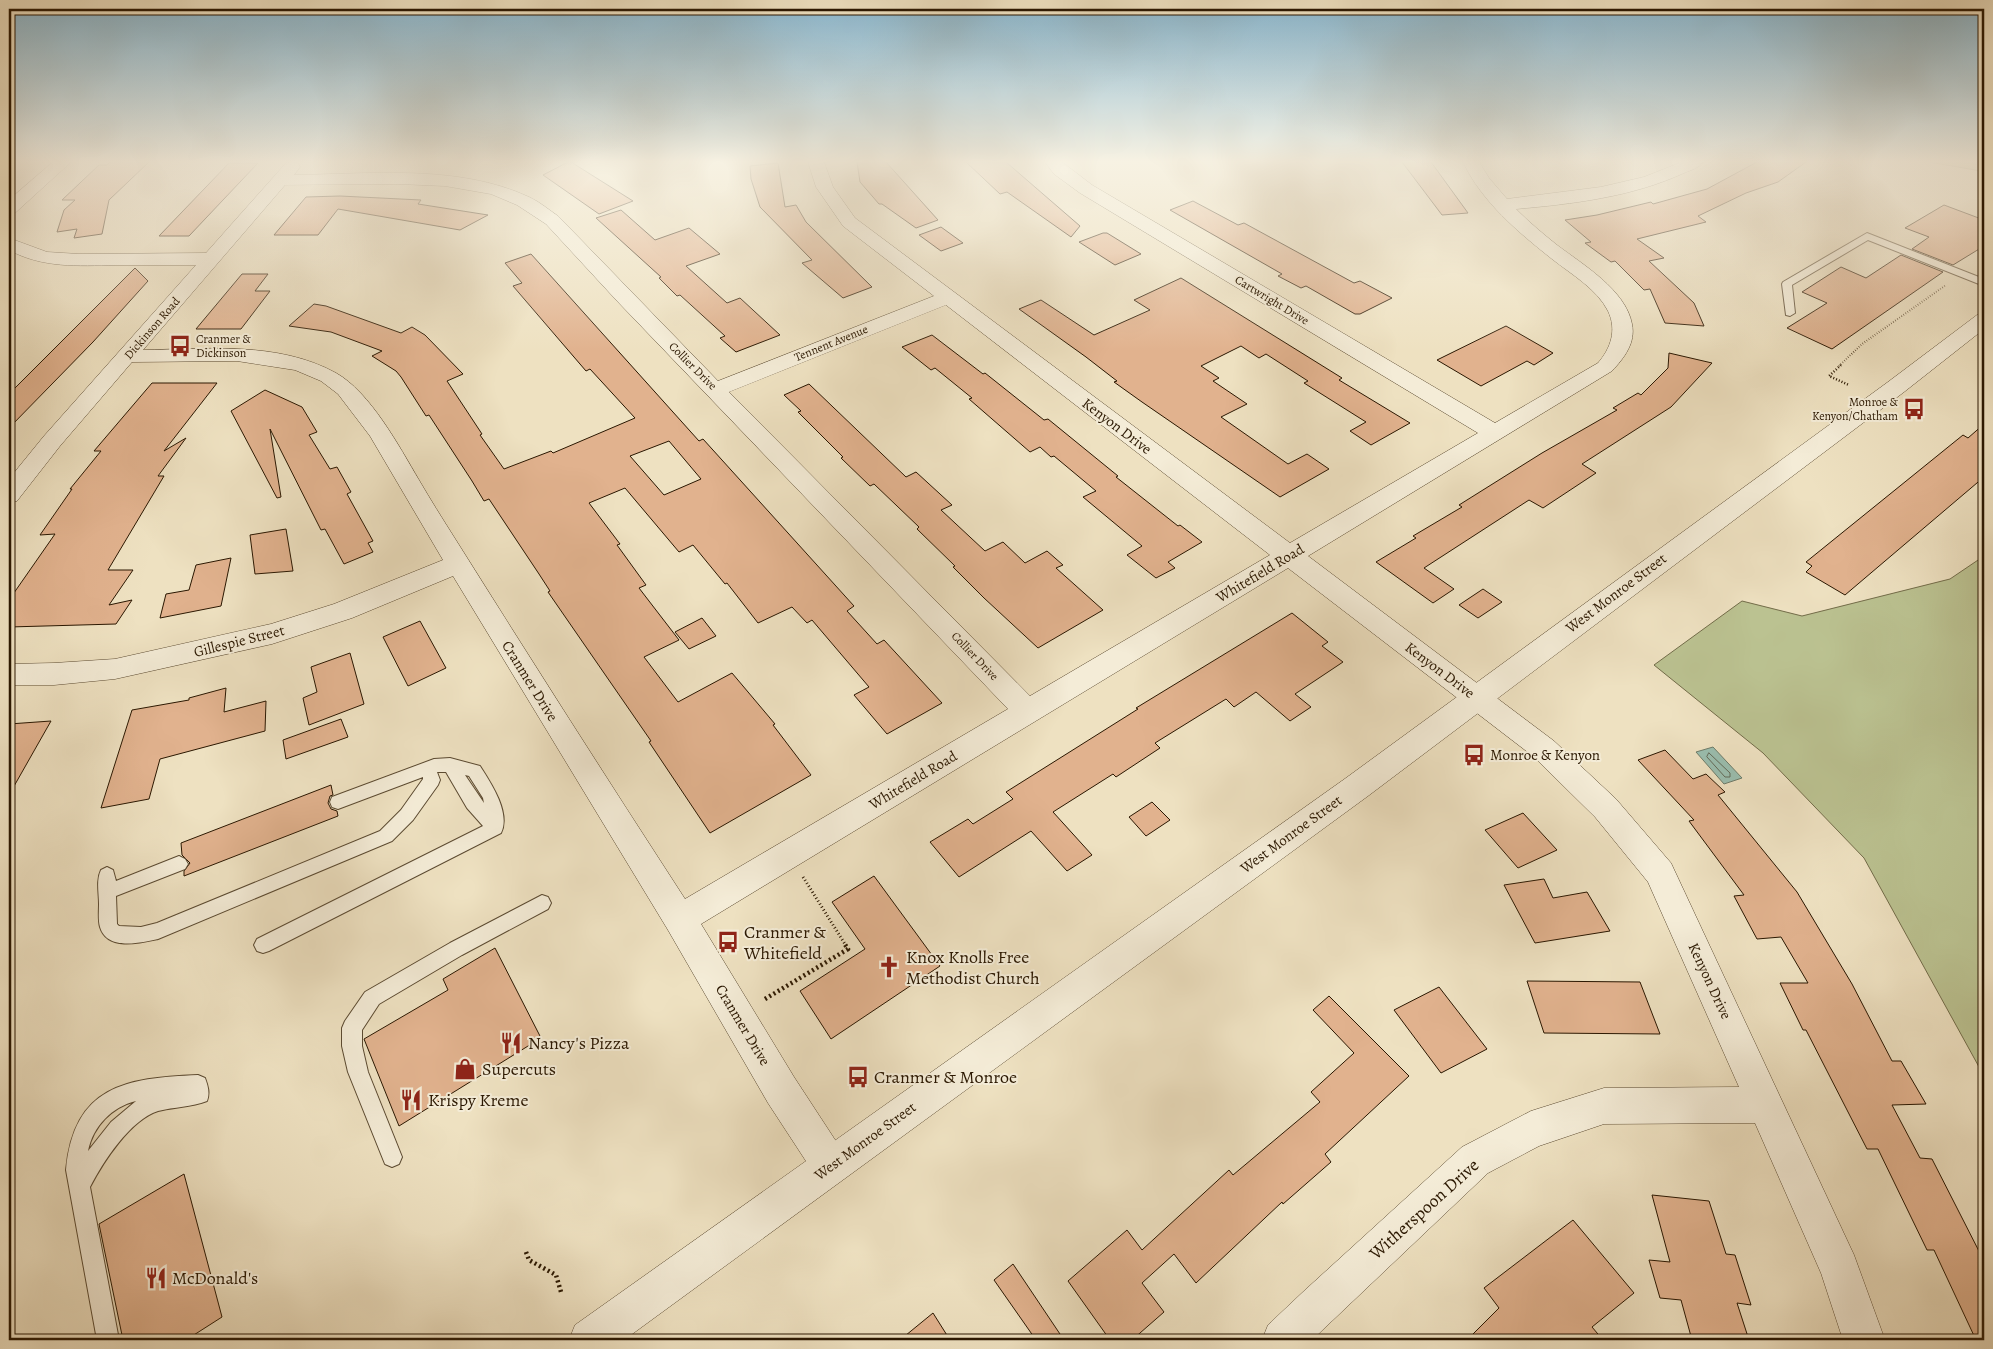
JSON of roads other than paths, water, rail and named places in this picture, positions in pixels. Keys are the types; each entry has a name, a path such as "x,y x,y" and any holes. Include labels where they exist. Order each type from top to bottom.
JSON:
{"street":[{"name":"Dickinson Road","path":"9,495 52,441 242,225"},
{"name":"Collier Drive","path":"557,225 625,298 716,389 1028,712"},
{"name":"Kenyon Drive","path":"853,225 1544,749 1579,778 1621,823 1660,872 1840,1269 1864,1340"},
{"name":"Cartwright Drive","path":"1146,225 1495,433"},
{"name":"Whitefield Road","path":"680,919 1605,367 1617,353 1624,327 1611,299 1594,281 1523,225"},
{"path":"9,243 21,250 46,258 79,260 211,259"},
{"name":"Tennent Avenue","path":"716,389 947,298"},
{"name":"West Monroe Street","path":"590,1340 830,1165 1357,787 1896,387 1984,319"},
{"name":"Cranmer Drive","path":"128,356 245,356 301,365 328,377 346,389 380,434 458,564 680,919 776,1081 830,1165"},
{"name":"Gillespie Street","path":"9,675 54,674 115,669 272,634 343,611 458,564"},
{"name":"Witherspoon Drive","path":"1283,1340 1318,1305 1476,1160 1531,1130 1604,1106 1766,1105"}],"lane":[{"path":"1790,313 1787,284 1867,236 1984,283"},
{"path":"263,945 495,828 473,803 450,765 434,766 338,802"},
{"path":"107,875 108,926 114,934 125,936 141,935 158,930 248,897 386,836 407,815 432,780 428,769"},
{"path":"107,892 179,864"},
{"path":"392,1157 358,1072 352,1046 352,1028 372,998 456,949 542,904"},
{"path":"79,1185 94,1159 130,1117 151,1104 199,1089 146,1087 118,1096 98,1110 86,1126 79,1144 76,1170 108,1340"}],"water":[{"path":"1713,747 1742,778 1724,784 1696,752"}],"place":[{"name":"Cranmer & Dickinson","path":"180,346"},
{"name":"Monroe & Kenyon/Chatham","path":"1914,409"},
{"name":"Monroe & Kenyon","path":"1474,755"},
{"name":"Cranmer & Whitefield","path":"728,942"},
{"name":"Knox Knolls Free Methodist Church","path":"889,967"},
{"name":"Nancy's Pizza","path":"511,1043"},
{"name":"Supercuts","path":"465,1069"},
{"name":"Cranmer & Monroe","path":"858,1077"},
{"name":"Krispy Kreme","path":"411,1100"},
{"name":"McDonald's","path":"156,1278"}]}
